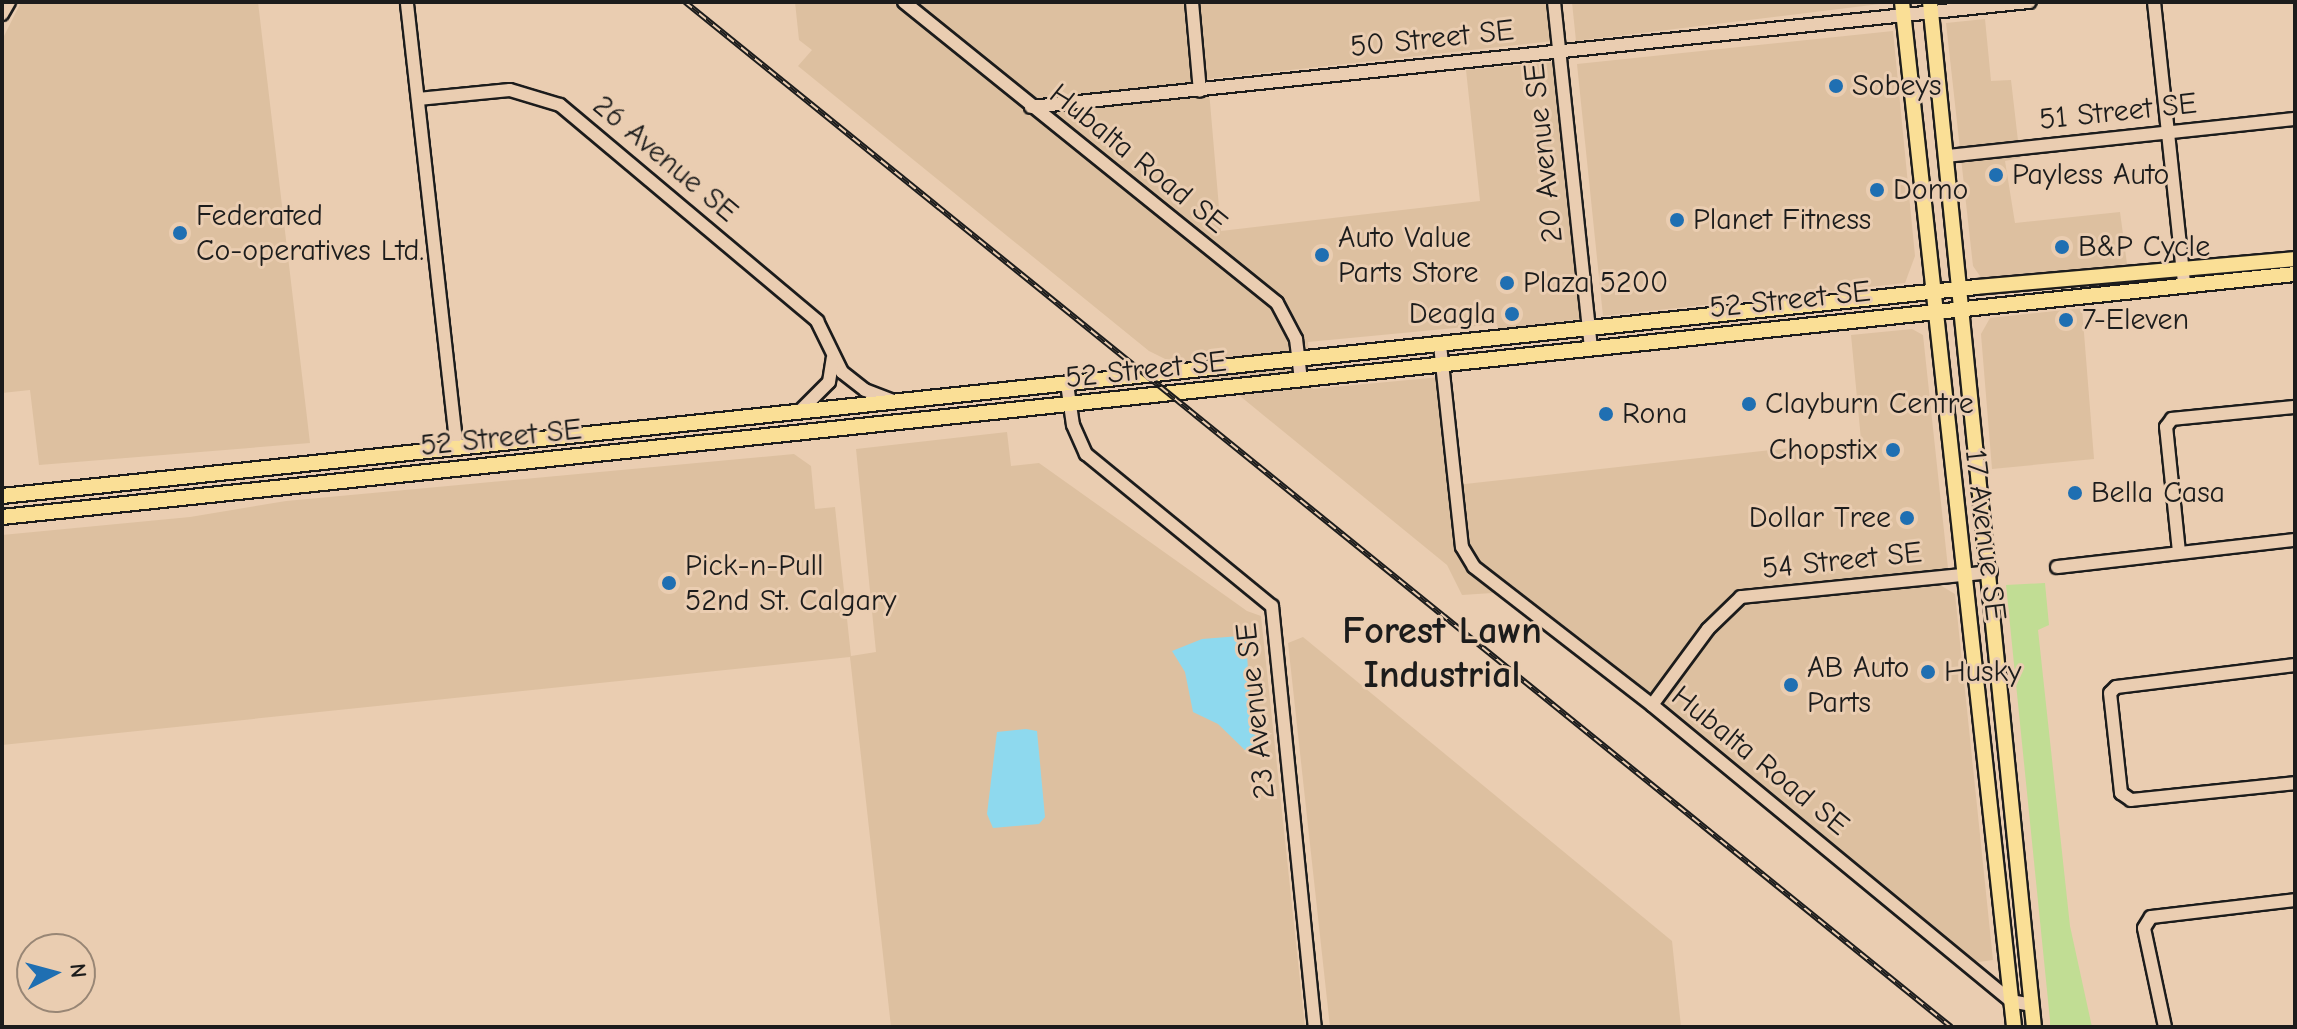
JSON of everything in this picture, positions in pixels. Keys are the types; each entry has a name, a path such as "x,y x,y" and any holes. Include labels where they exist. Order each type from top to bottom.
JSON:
{"main road":[{"name":"17 Avenue SE","path":"1931,7 1991,572 2034,1027"},
{"name":"17 Avenue SE","path":"1902,8 2014,1027"},
{"name":"52 Street SE","path":"2,517 1443,366 1591,347 1963,308 2183,278 2295,259"},
{"name":"52 Street SE","path":"2,496 1962,289 2295,274"}],"street":[{"path":"2,14 9,2"},
{"name":"Hubalta Road SE","path":"904,2 1277,303 1296,339 1301,380"},
{"path":"1192,2 1200,91"},
{"name":"20 Avenue SE","path":"1554,2 1591,347"},
{"name":"50 Street SE","path":"1031,107 1559,51 1902,8 2029,2"},
{"path":"2154,2 2183,278"},
{"path":"407,4 457,448"},
{"name":"26 Avenue SE","path":"418,99 510,90 560,105 817,321 833,358"},
{"name":"51 Street SE","path":"1947,156 2295,119"},
{"path":"1440,345 1443,366"},
{"path":"833,358 865,390 895,402"},
{"path":"799,412 829,382 833,358"},
{"name":"Hubalta Road SE","path":"1443,366 1462,547 1474,567 1652,705 2011,1001 2032,1005"},
{"name":"23 Avenue SE","path":"1067,384 1070,405 1086,454 1272,606 1315,1027"},
{"path":"2179,552 2166,427 2172,419 2295,407"},
{"path":"2057,567 2295,540"},
{"name":"54 Street SE","path":"1652,705 1708,629 1741,597 1991,572"},
{"path":"2295,665 2116,687 2110,693 2121,793 2131,800 2295,783"},
{"path":"2165,1027 2144,928 2151,917 2295,900"}],"shaded area":[{"path":"21,2 258,2 310,443 39,465 30,390 2,393 2,40"},
{"path":"795,2 1548,2 1553,41 1208,79 1221,231 1480,201 1466,70 1555,62 1588,318 1498,330 1497,324 1308,342 1313,389 1440,377 1456,485 1861,440 1851,335 1912,329 1923,335 1948,568 1877,578 1877,591 1940,585 1955,594 1993,960 1979,962 1955,954 1507,592 1462,595 1447,565 1240,396 1149,351 798,66 812,50 799,40"},
{"path":"1572,2 1888,2 1888,3 1576,41"},
{"path":"1985,19 1991,81 2011,80 2020,158 2005,161 2015,223 2120,212 2127,264 1982,279 1973,266 1946,23"},
{"path":"1893,31 1915,256 1905,283 1603,316 1577,64"},
{"path":"2082,308 2094,459 1992,469 1981,334 1990,318"},
{"path":"1007,432 1011,466 1039,463 1247,611 1261,616 1305,1027 891,1027 850,657 2,745 2,535 190,517 286,501 794,454 811,466 815,509 835,507 851,656 876,652 856,449"},
{"path":"1303,637 1672,941 1681,1027 1330,1027 1288,643"}],"green space":[{"path":"2045,583 2049,625 2038,630 2070,926 2092,1027 2050,1027 2006,585"}],"water":[{"path":"1240,636 1246,641 1252,725 1259,741 1255,753 1249,754 1218,724 1193,712 1185,672 1172,651 1202,639"},
{"path":"1037,731 1045,817 1039,824 993,828 987,814 997,732"}],"railway":[{"path":"685,2 1951,1027"}],"place":[{"name":"Sobeys","path":"1836,86"},
{"name":"Payless Auto","path":"1996,175"},
{"name":"Domo","path":"1877,190"},
{"name":"Planet Fitness","path":"1677,220"},
{"name":"Federated Co-operatives Ltd.","path":"180,233"},
{"name":"B&P Cycle","path":"2062,247"},
{"name":"Auto Value Parts Store","path":"1322,255"},
{"name":"Plaza 5200","path":"1507,283"},
{"name":"Deagla","path":"1512,314"},
{"name":"7-Eleven","path":"2066,320"},
{"name":"Clayburn Centre","path":"1749,404"},
{"name":"Rona","path":"1606,414"},
{"name":"Chopstix","path":"1893,450"},
{"name":"Bella Casa","path":"2075,493"},
{"name":"Dollar Tree","path":"1907,518"},
{"name":"Pick-n-Pull 52nd St. Calgary","path":"669,583"},
{"name":"Husky","path":"1928,672"},
{"name":"AB Auto Parts","path":"1791,685"}],"district":[{"name":"Forest Lawn Industrial","path":"1442,654"}]}
